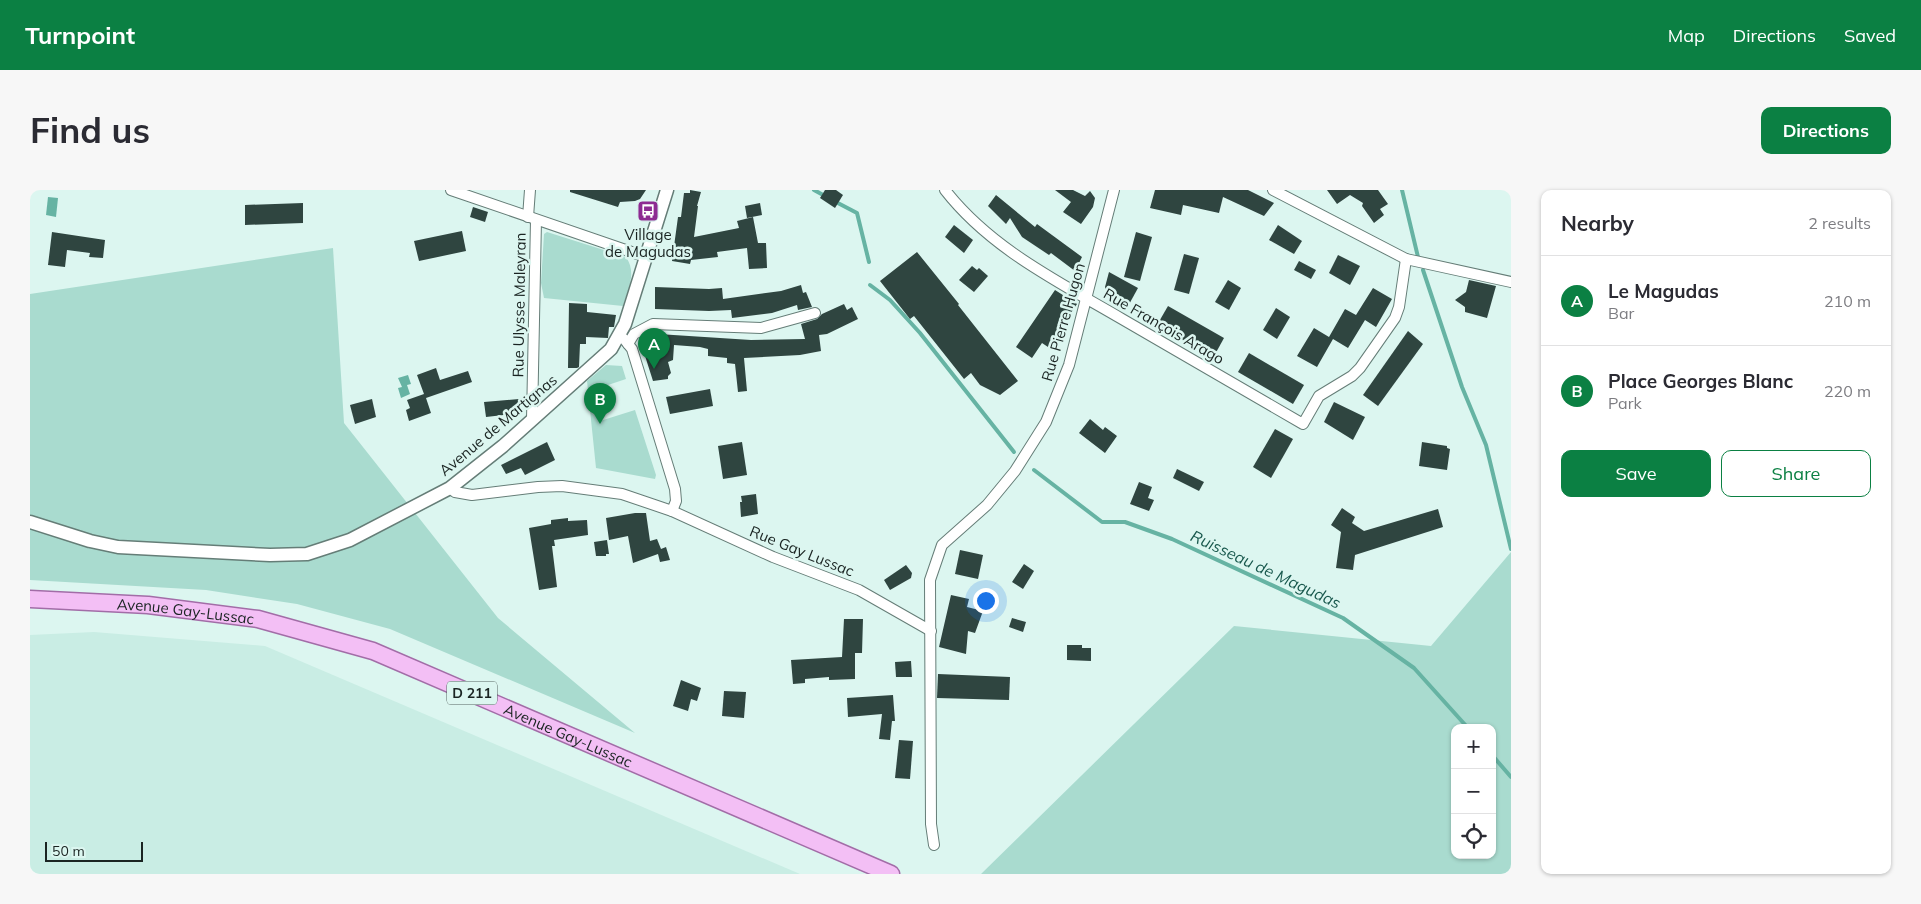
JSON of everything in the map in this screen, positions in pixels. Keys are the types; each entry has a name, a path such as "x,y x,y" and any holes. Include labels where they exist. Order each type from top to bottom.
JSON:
{"main road":[{"name":"Avenue Gay-Lussac","path":"30,599 148,605 258,618 373,651 891,874"}],"street":[{"path":"450,190 646,257"},
{"name":"Rue Ulysse Maleyran","path":"530,190 532,219 532,420"},
{"name":"Avenue de Martignas","path":"30,522 90,541 118,547 270,555 307,554 350,540 450,488 503,446 624,340 646,257 667,190"},
{"name":"Rue François Arago","path":"945,190 958,207 983,231 1027,264 1303,424 1319,396 1352,376 1360,368 1395,318 1399,307 1406,259"},
{"name":"Rue Pierre Hugon","path":"931,631 930,580 942,545 987,506 1015,471 1046,422 1069,365 1114,190"},
{"path":"1273,190 1406,259 1511,282"},
{"path":"672,510 676,500 675,489 632,349 624,340 653,324 762,328 816,312"},
{"name":"Rue Gay Lussac","path":"450,488 455,492 472,495 538,487 584,488 622,494 672,510 773,557 859,590 931,631"},
{"path":"931,631 932,824 934,845"}],"shaded area":[{"path":"48,197 58,198 56,217 46,215"},
{"path":"547,232 626,257 631,269 631,275 623,306 544,298 541,283 544,234"},
{"path":"333,248 344,423 498,618 635,733 390,629 297,604 206,590 30,580 30,294"},
{"path":"606,365 622,366 626,379 593,390 600,421 635,410 656,475 655,479 596,468 587,381"},
{"path":"408,375 411,384 407,385 410,394 401,398 398,388 402,387 398,378"},
{"path":"1511,552 1511,874 981,874 1234,626 1431,646"},
{"path":"94,632 265,646 800,874 30,874 30,635"}],"building":[{"path":"570,190 646,190 640,199 620,202 618,207 570,192"},
{"path":"690,190 701,192 697,206 694,237 739,228 737,221 753,217 758,243 766,243 767,268 749,269 747,248 717,252 718,257 691,260 690,264 672,261 678,217 681,217 684,193 690,193"},
{"path":"825,190 836,190 843,195 835,208 820,198"},
{"path":"1055,190 1073,190 1085,196 1090,191 1095,198 1093,207 1081,224 1063,212 1071,202"},
{"path":"1155,190 1248,190 1274,203 1264,216 1223,197 1219,213 1183,205 1181,215 1150,208"},
{"path":"1327,190 1378,190 1388,204 1380,209 1384,215 1374,223 1362,206 1363,203 1350,195 1337,204"},
{"path":"996,195 1035,227 1037,224 1082,257 1075,271 1051,253 1049,255 1022,237 1010,218 1006,224 988,206"},
{"path":"303,203 303,223 245,225 245,205"},
{"path":"760,203 762,215 747,218 745,206"},
{"path":"473,207 488,212 485,222 470,217"},
{"path":"954,225 973,240 964,253 945,237"},
{"path":"1278,225 1302,241 1294,254 1269,240"},
{"path":"462,231 466,251 419,261 414,241"},
{"path":"52,232 105,240 103,258 89,257 90,253 67,250 65,267 48,265"},
{"path":"1136,232 1152,237 1140,281 1124,277"},
{"path":"917,252 1018,381 1000,395 980,385 971,373 964,379 914,316 910,319 880,281"},
{"path":"1184,254 1199,258 1189,294 1174,290"},
{"path":"1338,255 1360,266 1350,285 1329,273"},
{"path":"1299,261 1316,270 1311,279 1294,270"},
{"path":"972,266 977,270 979,268 988,276 974,292 959,280"},
{"path":"1109,272 1138,288 1127,308 1109,297 1105,287"},
{"path":"1228,280 1241,288 1229,310 1215,302"},
{"path":"1469,280 1496,286 1487,318 1465,312 1465,307 1455,300 1466,292"},
{"path":"801,285 803,293 806,292 812,307 798,310 797,305 772,313 732,318 731,310 655,309 655,287 722,288 723,299 781,291"},
{"path":"1373,288 1392,299 1376,327 1365,320 1348,348 1333,339 1317,367 1297,356 1314,328 1329,337 1345,309 1356,315"},
{"path":"1055,290 1077,304 1048,347 1042,343 1032,358 1016,347"},
{"path":"569,303 587,304 587,312 616,315 614,327 609,327 608,338 586,337 586,344 580,344 579,367 577,368 568,368"},
{"path":"844,304 847,310 852,307 858,319 827,334 819,335 821,351 800,355 744,358 747,391 738,392 735,364 727,363 727,358 708,356 708,349 700,347 674,345 673,360 668,362 671,373 668,379 653,381 640,340 658,334 751,340 805,339 801,324 817,319 822,314"},
{"path":"1168,306 1224,338 1213,358 1157,325"},
{"path":"1276,308 1290,317 1277,339 1263,330"},
{"path":"1408,331 1423,344 1378,406 1363,395"},
{"path":"1249,353 1304,385 1293,404 1238,372"},
{"path":"436,368 440,380 468,371 472,382 426,398 431,413 409,421 406,410 410,408 407,400 424,394 417,375"},
{"path":"710,389 713,406 670,414 666,397"},
{"path":"372,399 376,417 355,424 350,405"},
{"path":"519,399 521,413 486,417 484,402"},
{"path":"1334,402 1365,417 1353,440 1324,422"},
{"path":"1090,419 1103,430 1105,427 1117,436 1105,453 1079,433"},
{"path":"1275,429 1293,439 1271,478 1253,467"},
{"path":"547,442 555,460 525,475 521,468 506,474 501,465"},
{"path":"742,442 747,475 723,479 718,446"},
{"path":"1422,442 1447,446 1450,449 1447,470 1419,466"},
{"path":"1177,469 1204,482 1199,491 1173,478"},
{"path":"1139,482 1152,487 1148,498 1154,500 1149,511 1130,504"},
{"path":"756,494 758,514 741,517 741,496"},
{"path":"1342,508 1355,517 1352,523 1364,531 1438,509 1443,527 1355,555 1353,570 1336,568 1341,532 1331,525"},
{"path":"646,513 650,541 657,539 661,549 666,547 670,560 660,562 658,554 633,563 628,536 609,540 606,518"},
{"path":"568,518 568,521 587,520 588,535 554,540 555,546 552,546 557,587 539,590 529,528 551,524 551,520"},
{"path":"607,540 609,554 606,554 606,556 596,556 594,542"},
{"path":"960,550 983,555 978,579 955,574"},
{"path":"1024,564 1034,571 1023,589 1012,582"},
{"path":"906,565 912,573 911,578 890,590 884,580"},
{"path":"951,595 969,599 967,607 983,611 975,633 968,631 966,654 939,647"},
{"path":"1012,618 1026,622 1023,632 1009,627"},
{"path":"844,619 863,619 862,653 855,653 855,679 829,680 829,677 805,679 805,683 793,684 791,660 842,657"},
{"path":"1067,645 1082,645 1082,648 1091,648 1091,661 1067,660"},
{"path":"911,661 912,677 896,677 895,662"},
{"path":"938,674 1010,677 1009,700 937,698"},
{"path":"681,680 701,688 697,701 691,699 688,711 673,706"},
{"path":"724,691 746,692 744,718 722,716"},
{"path":"893,695 895,721 892,721 890,740 879,739 882,714 848,717 847,698"},
{"path":"899,740 913,741 910,779 895,778"}],"waterway":[{"name":"Ruisseau de Magudas","path":"814,190 825,196"},
{"path":"1402,190 1418,257"},
{"name":"Ruisseau de Magudas","path":"834,201 857,213 869,262"},
{"path":"1423,270 1462,387 1486,445 1511,549"},
{"name":"Ruisseau de Magudas","path":"870,285 890,300 920,333 1014,452"},
{"name":"Ruisseau de Magudas","path":"1034,470 1102,522 1125,522 1172,539 1343,618 1414,668 1464,724"},
{"name":"Ruisseau de Magudas","path":"1496,760 1511,777"}],"place":[{"name":"Village de Magudas","path":"648,211"},
{"name":"Le Magudas","path":"654,369"},
{"name":"Place Georges Blanc","path":"600,424"}]}
